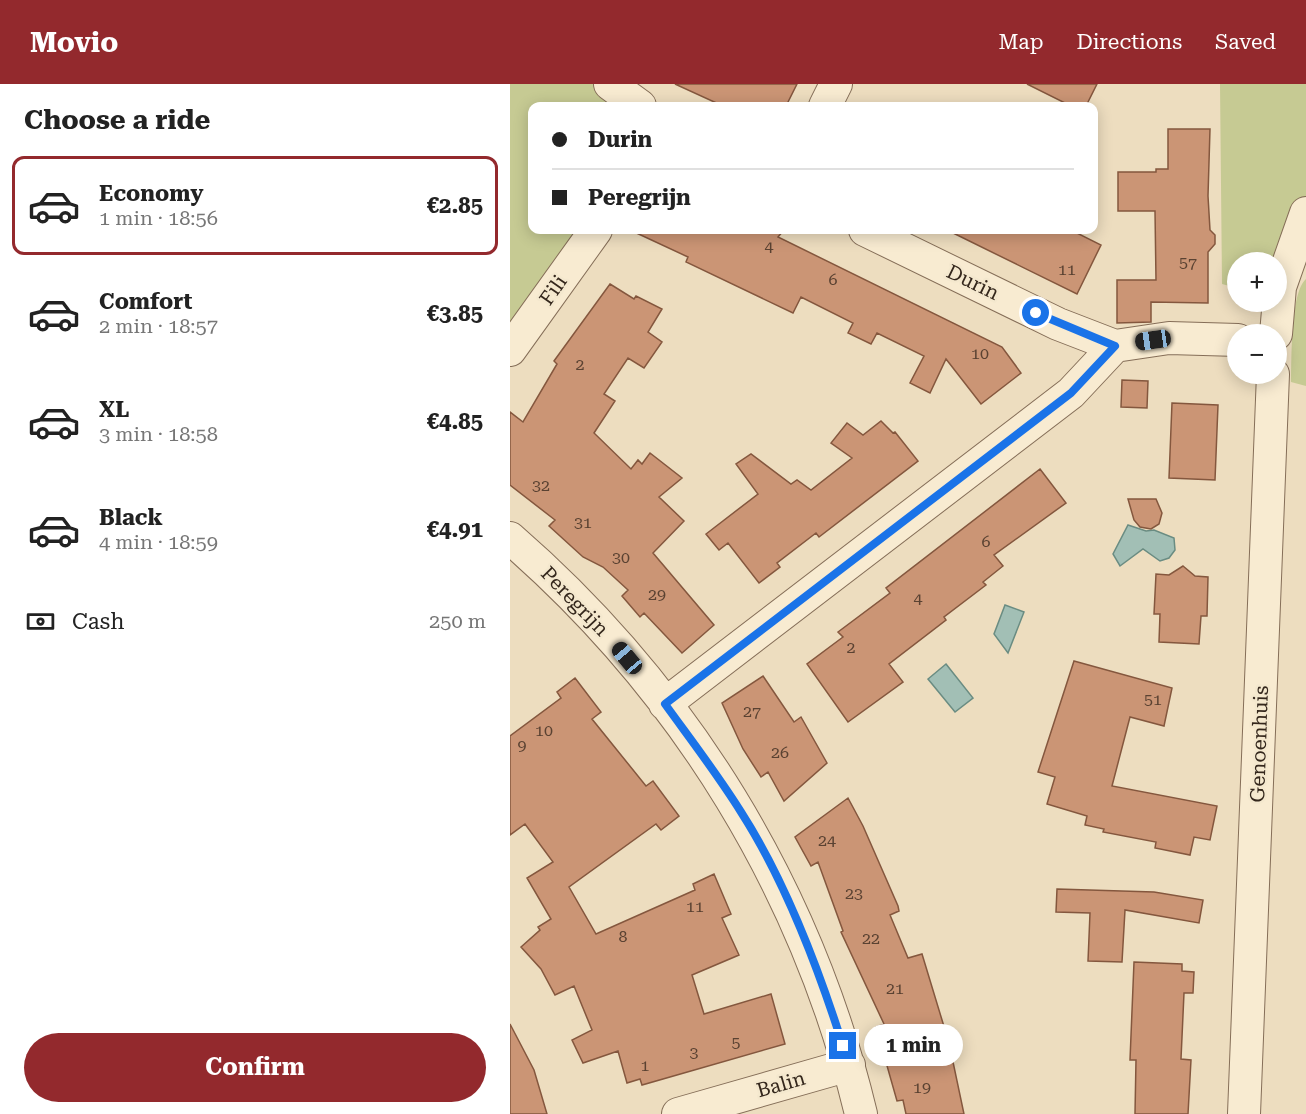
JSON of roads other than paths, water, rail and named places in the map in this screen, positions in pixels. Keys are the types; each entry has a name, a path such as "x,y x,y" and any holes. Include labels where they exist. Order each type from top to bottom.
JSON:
{"street":[{"path":"610,84 635,102"},
{"path":"827,102 836,84"},
{"path":"1277,324 1280,287 1306,213"},
{"name":"Fili","path":"510,350 593,234"},
{"name":"Durin","path":"872,234 1058,324 1115,346"},
{"path":"665,704 1071,393 1115,346 1169,338 1227,340"},
{"name":"Genoenhuis","path":"1244,1114 1274,384"},
{"name":"Peregrijn","path":"510,538 584,607 665,704 742,813 794,914 849,1065 861,1114"},
{"name":"Balin","path":"678,1114 849,1065"}],"water":[{"path":"1128,525 1146,531 1154,530 1174,538 1175,550 1169,558 1160,561 1143,549 1120,566 1113,554"},
{"path":"1005,605 1024,612 1008,653 994,634"},
{"path":"946,664 973,698 955,712 928,679"}]}
